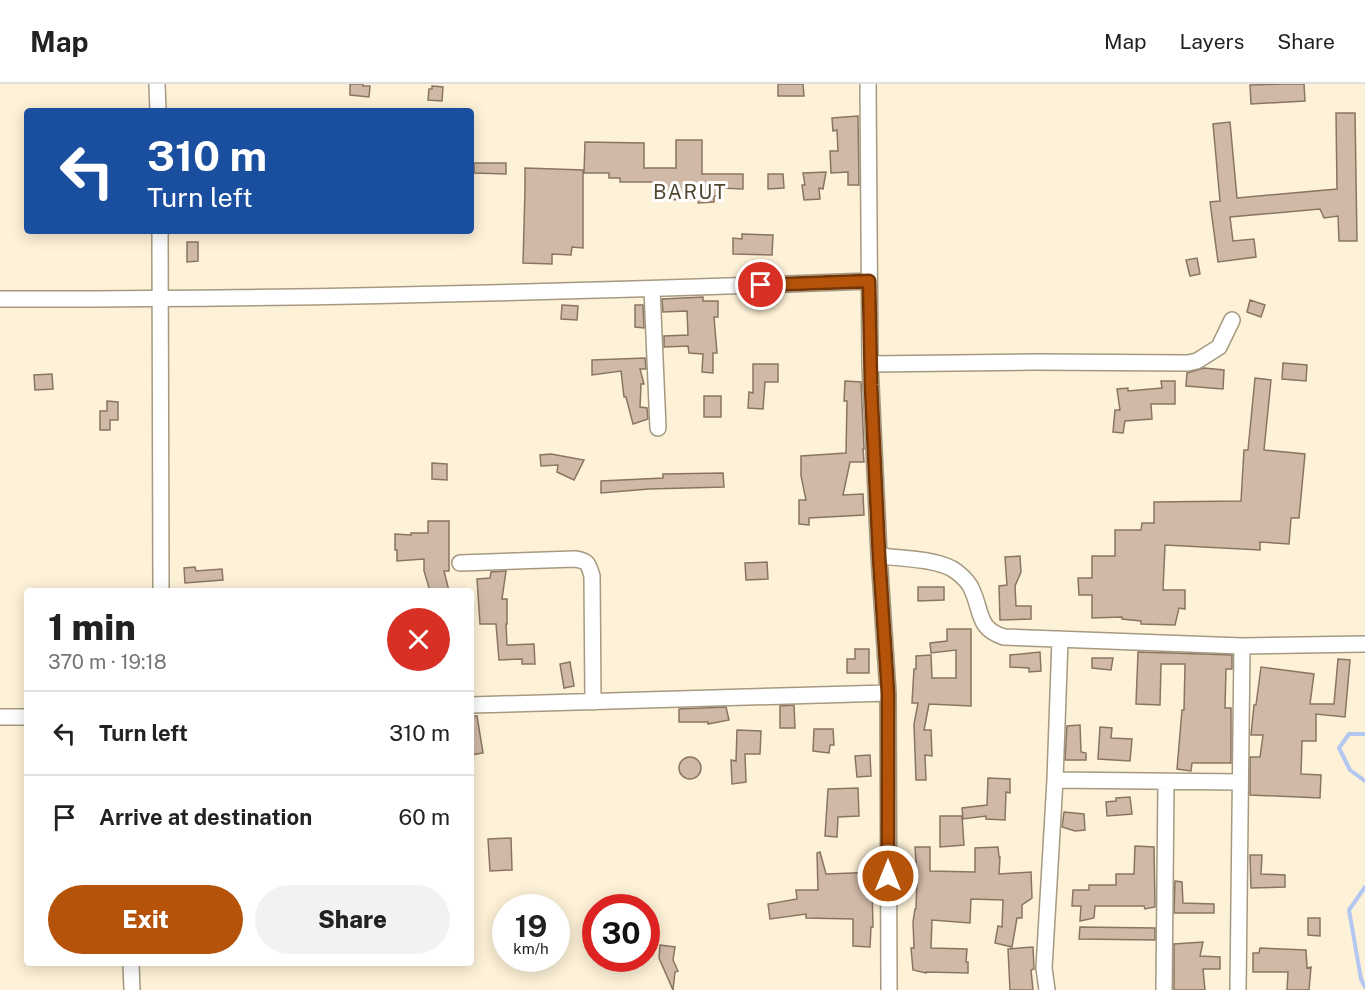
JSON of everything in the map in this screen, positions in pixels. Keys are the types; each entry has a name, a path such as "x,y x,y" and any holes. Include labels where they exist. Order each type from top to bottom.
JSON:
{"street":[{"path":"157,84 158,108"},
{"path":"868,84 870,364 888,693 889,990"},
{"path":"160,234 161,588"},
{"path":"0,299 161,299 652,290 869,281"},
{"path":"652,290 658,428"},
{"path":"870,364 1188,363 1197,361 1220,347 1232,320"},
{"path":"879,556 938,563 956,571 972,588 986,628 994,634 1004,636 1242,646 1365,644"},
{"path":"460,563 575,559 584,560 588,564 592,576 593,702"},
{"path":"1047,990 1044,968 1055,780 1060,639"},
{"path":"1238,990 1242,646"},
{"path":"474,705 888,693"},
{"path":"0,717 24,717"},
{"path":"1055,780 1240,782"},
{"path":"1164,990 1166,782"},
{"path":"131,966 132,990"}],"building":[{"path":"350,84 370,86 369,97 350,95"},
{"path":"778,84 803,84 804,96 778,96"},
{"path":"1304,84 1305,101 1251,104 1250,85"},
{"path":"432,86 443,87 442,101 428,100 429,89 432,89"},
{"path":"1336,113 1355,113 1357,241 1339,241 1338,216 1324,218 1320,209 1230,217 1233,241 1254,239 1256,257 1218,262 1210,202 1220,201 1213,124 1230,122 1237,198 1337,189"},
{"path":"858,116 859,185 848,185 848,172 831,173 830,151 838,151 837,130 833,131 832,118"},
{"path":"676,140 702,140 702,174 743,174 743,189 721,188 721,196 714,196 714,202 698,203 698,199 658,200 658,182 620,182 620,178 609,178 609,173 584,173 585,142 644,143 644,168 676,168"},
{"path":"474,163 506,163 506,174 474,173"},
{"path":"525,168 583,170 583,248 572,247 571,255 552,254 552,264 523,263"},
{"path":"826,172 823,189 819,188 820,199 804,200 803,173"},
{"path":"768,174 783,174 784,188 768,189"},
{"path":"742,234 773,235 772,255 733,254 733,238 742,239"},
{"path":"187,242 198,242 198,261 187,262"},
{"path":"1197,258 1200,274 1190,276 1186,260"},
{"path":"703,297 703,301 718,301 718,317 714,317 717,353 713,353 713,373 702,372 703,354 689,353 688,346 664,347 664,336 688,335 687,311 663,312 662,299"},
{"path":"1250,300 1265,305 1261,317 1247,312"},
{"path":"562,305 578,306 577,320 561,319"},
{"path":"635,305 643,305 644,328 635,327"},
{"path":"645,358 646,369 640,369 644,384 641,384 640,407 647,408 648,419 633,424 626,397 624,397 621,371 592,375 592,360"},
{"path":"1283,363 1307,365 1306,381 1282,379"},
{"path":"753,364 778,364 778,382 765,382 763,409 748,408 749,392 753,393"},
{"path":"1204,368 1224,370 1223,389 1186,386 1187,373"},
{"path":"52,374 53,389 35,390 34,375"},
{"path":"1255,378 1271,380 1264,450 1305,454 1299,518 1291,518 1289,544 1260,542 1260,550 1165,545 1163,590 1185,590 1185,609 1179,608 1175,625 1141,624 1141,621 1122,619 1122,617 1092,618 1092,595 1079,595 1078,578 1092,578 1092,556 1115,556 1115,530 1141,530 1142,523 1154,523 1154,502 1241,501 1244,450 1248,450"},
{"path":"845,381 861,382 864,462 850,462 843,495 863,494 864,515 809,518 809,525 799,524 799,500 806,500 801,476 801,456 846,453"},
{"path":"1161,381 1175,381 1175,404 1151,404 1152,419 1125,421 1123,433 1113,432 1115,410 1120,410 1117,389 1128,388 1128,391 1162,388"},
{"path":"704,396 721,396 721,417 704,417"},
{"path":"107,401 118,402 118,420 110,420 110,430 100,430 100,411 107,411"},
{"path":"551,454 584,460 574,480 557,472 558,465 541,466 540,455"},
{"path":"432,463 447,464 447,480 432,479"},
{"path":"723,473 724,487 601,493 601,481 663,478 663,474"},
{"path":"428,521 449,521 449,571 444,571 448,588 429,588 424,571 424,559 397,561 395,534 428,533"},
{"path":"1020,556 1021,572 1015,586 1016,606 1031,606 1031,619 1000,620 999,586 1007,585 1005,557"},
{"path":"767,562 768,579 746,580 745,563"},
{"path":"195,567 196,571 222,569 223,580 185,583 184,568"},
{"path":"506,571 502,599 507,599 507,645 534,644 535,664 522,664 522,659 499,660 496,624 480,624 477,579 490,578 491,572"},
{"path":"918,587 944,587 944,600 918,601"},
{"path":"947,629 971,629 971,706 929,704 924,730 931,730 932,756 925,755 926,780 916,780 914,724 918,703 912,703 916,656 931,655 932,678 956,678 956,650 931,653 930,643 947,641"},
{"path":"855,649 869,649 869,673 847,673 847,659 855,659"},
{"path":"1040,652 1041,671 1029,672 1029,668 1010,667 1010,655"},
{"path":"1138,652 1232,655 1232,669 1226,669 1225,708 1231,708 1231,763 1192,763 1191,771 1177,769 1182,710 1184,710 1185,664 1161,664 1160,705 1136,704"},
{"path":"1092,658 1113,658 1111,670 1092,668"},
{"path":"1338,659 1350,660 1345,717 1316,714 1316,741 1302,741 1301,774 1321,775 1320,798 1250,795 1250,757 1260,757 1263,735 1251,735 1261,667 1314,674 1310,704 1334,704"},
{"path":"570,662 574,686 564,688 560,664"},
{"path":"794,705 795,728 780,728 780,706"},
{"path":"726,707 729,720 708,724 708,722 679,722 679,709"},
{"path":"474,716 477,716 483,753 474,754"},
{"path":"1080,725 1081,752 1086,753 1086,760 1065,760 1067,726"},
{"path":"1100,727 1112,728 1111,738 1132,739 1130,761 1098,759"},
{"path":"814,729 833,729 834,745 830,745 829,753 813,751"},
{"path":"737,730 761,731 760,754 745,754 746,782 732,784 731,760 736,761"},
{"path":"870,755 871,776 857,777 855,756"},
{"path":"690,757 698,760 701,768 698,776 690,779 682,776 679,768 682,760"},
{"path":"988,778 1010,779 1010,793 1006,792 1005,820 986,819 986,816 963,819 962,808 987,805"},
{"path":"858,788 859,816 838,817 837,837 825,836 828,789"},
{"path":"1130,797 1132,814 1107,816 1106,802 1116,801 1116,798"},
{"path":"1064,812 1084,814 1085,830 1075,831 1062,827"},
{"path":"940,816 962,816 964,845 940,847"},
{"path":"511,838 512,870 490,871 488,839"},
{"path":"1135,846 1154,847 1155,907 1145,909 1144,906 1095,906 1094,918 1080,921 1081,906 1072,906 1073,890 1089,890 1089,885 1116,885 1116,874 1134,874"},
{"path":"915,847 930,847 930,871 975,872 975,848 998,847 999,874 1031,872 1032,898 1022,905 1022,918 1017,918 1012,947 995,943 998,926 1002,927 1003,900 971,899 970,923 932,920 931,948 967,949 968,973 926,973 913,970 911,948 914,948 913,922 916,909 917,878"},
{"path":"820,852 826,874 878,872 879,885 872,887 873,927 871,927 870,947 853,946 853,919 806,918 806,914 770,919 768,904 797,899 796,890 818,890 817,853"},
{"path":"1250,855 1262,855 1261,874 1285,875 1285,887 1251,888"},
{"path":"1175,881 1182,882 1183,903 1214,904 1214,913 1174,913"},
{"path":"1308,918 1320,918 1320,936 1308,935"},
{"path":"1080,927 1155,928 1155,940 1079,939"},
{"path":"1203,942 1200,956 1220,957 1220,969 1203,969 1205,990 1174,990 1174,944"},
{"path":"660,945 675,947 673,960 678,971 675,972 673,990 660,960"},
{"path":"1033,947 1034,969 1031,970 1033,990 1010,990 1008,949"},
{"path":"1260,948 1306,950 1307,968 1311,967 1309,990 1287,990 1288,972 1253,972 1253,953 1259,953"}],"waterway":[{"path":"1365,734 1349,734 1339,748 1350,770 1365,781"},
{"path":"1365,887 1349,910 1361,979 1365,987"}],"district":[{"name":"BARUT","path":"690,192"}],"route":[{"path":"761,285 869,281 870,364 888,693 888,876"}]}
